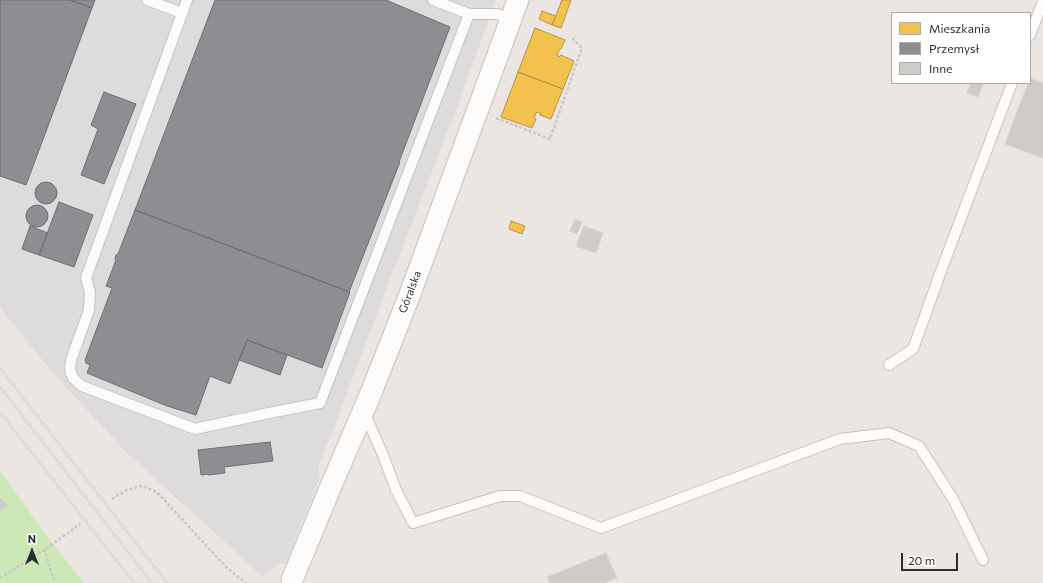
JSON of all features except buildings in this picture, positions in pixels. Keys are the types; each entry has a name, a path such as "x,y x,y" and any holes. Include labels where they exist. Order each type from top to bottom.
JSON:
{"street":[{"name":"Góralska","path":"292,580 364,410 410,294 518,0"}],"lane":[{"path":"148,0 182,13"},
{"path":"187,0 86,278 90,292 89,310 71,360 70,370 73,378 82,386 195,429 320,403 469,14"},
{"path":"433,0 469,14 497,14 512,19"},
{"path":"1031,32 1043,1"},
{"path":"889,365 913,349 1012,84"},
{"path":"364,410 396,490 413,523 500,496 520,496 601,528 840,439 889,433 919,446 953,499 983,560"}],"path":[{"path":"493,117 550,139 582,48 571,37"},
{"path":"112,499 128,490 142,486 157,492 226,568 246,583"},
{"path":"0,578 53,544 80,524"},
{"path":"44,549 55,583"}],"shaded area":[{"path":"0,0 496,0 453,118 318,469 320,478 286,563 278,564 262,576 127,453 53,373 0,308"}],"green space":[{"path":"0,471 53,544 84,583 0,583"}],"railway":[{"path":"0,368 167,583"},
{"path":"0,387 152,583"},
{"path":"0,412 134,583"}]}
